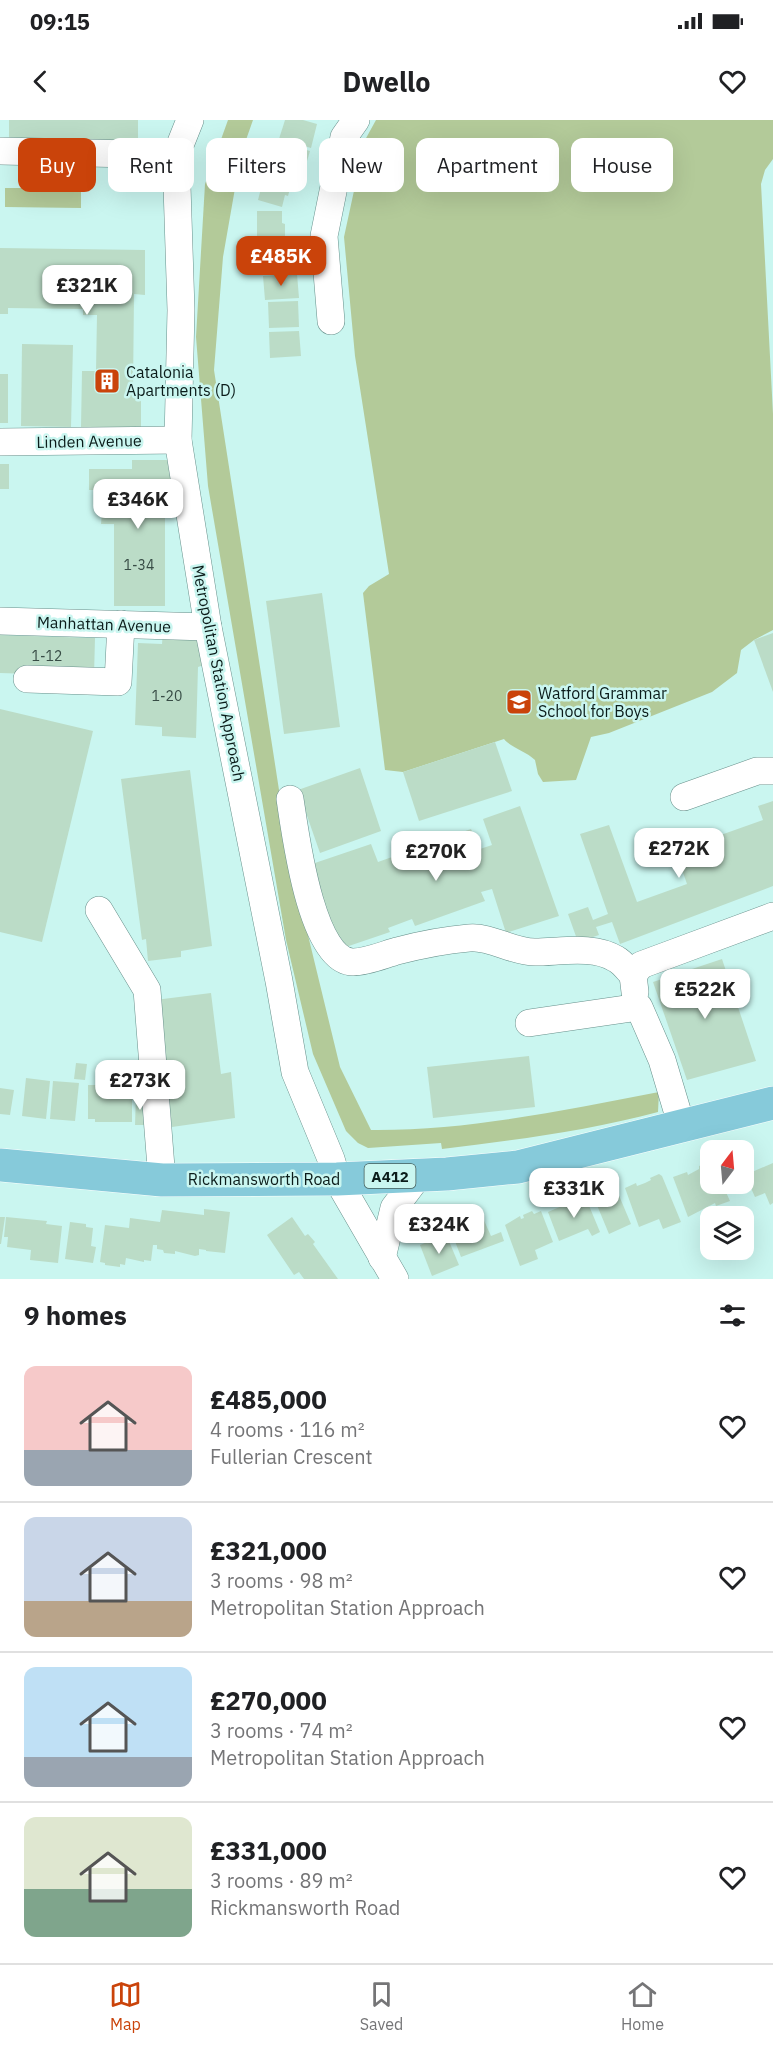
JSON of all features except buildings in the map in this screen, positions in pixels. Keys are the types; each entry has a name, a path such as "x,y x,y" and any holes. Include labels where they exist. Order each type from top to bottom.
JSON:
{"main road":[{"name":"Rickmansworth Road","path":"0,1165 162,1180 337,1179 419,1175 518,1167 773,1103"}],"street":[{"name":"Metropolitan Station Approach","path":"183,138 190,120"},
{"path":"330,321 324,236 344,137 356,120"},
{"path":"0,151 108,153"},
{"name":"Metropolitan Station Approach","path":"177,192 181,310 178,440 208,627 295,1072 337,1179 388,1268"},
{"name":"Linden Avenue","path":"0,442 178,440"},
{"name":"Manhattan Avenue","path":"0,621 208,627"},
{"path":"27,679 118,682 122,624"},
{"path":"684,796 757,771 773,771"},
{"path":"290,799 301,871 317,924 342,960 357,962 471,937 527,952 589,951 617,959 633,975 639,1007 662,1060 682,1127"},
{"path":"99,910 147,990 162,1180"},
{"path":"633,975 641,965 773,916"},
{"path":"529,1023 639,1007"},
{"path":"388,1268 394,1208 419,1175"}],"green space":[{"path":"228,120 253,120 247,138 222,138"},
{"path":"376,120 773,120 773,159 765,170 761,184 773,414 773,630 741,650 737,673 712,692 609,733 591,737 576,780 543,782 538,774 535,760 504,739 403,772 385,770 363,593 369,586 389,574 355,356 344,237 354,192 404,192 404,138 366,138"},
{"path":"206,181 206,192 234,192 223,257 214,370 290,861 340,1067 371,1130 480,1123 659,1092 658,1112 578,1130 442,1149 441,1143 368,1148 358,1143 346,1131 313,1054 286,940 208,486 196,337"},
{"path":"5,188 18,188 18,192 81,192 81,208 5,207"}],"place":[{"name":"Catalonia Apartments (D)","path":"107,381"},
{"name":"Watford Grammar School for Boys","path":"519,702"}]}
